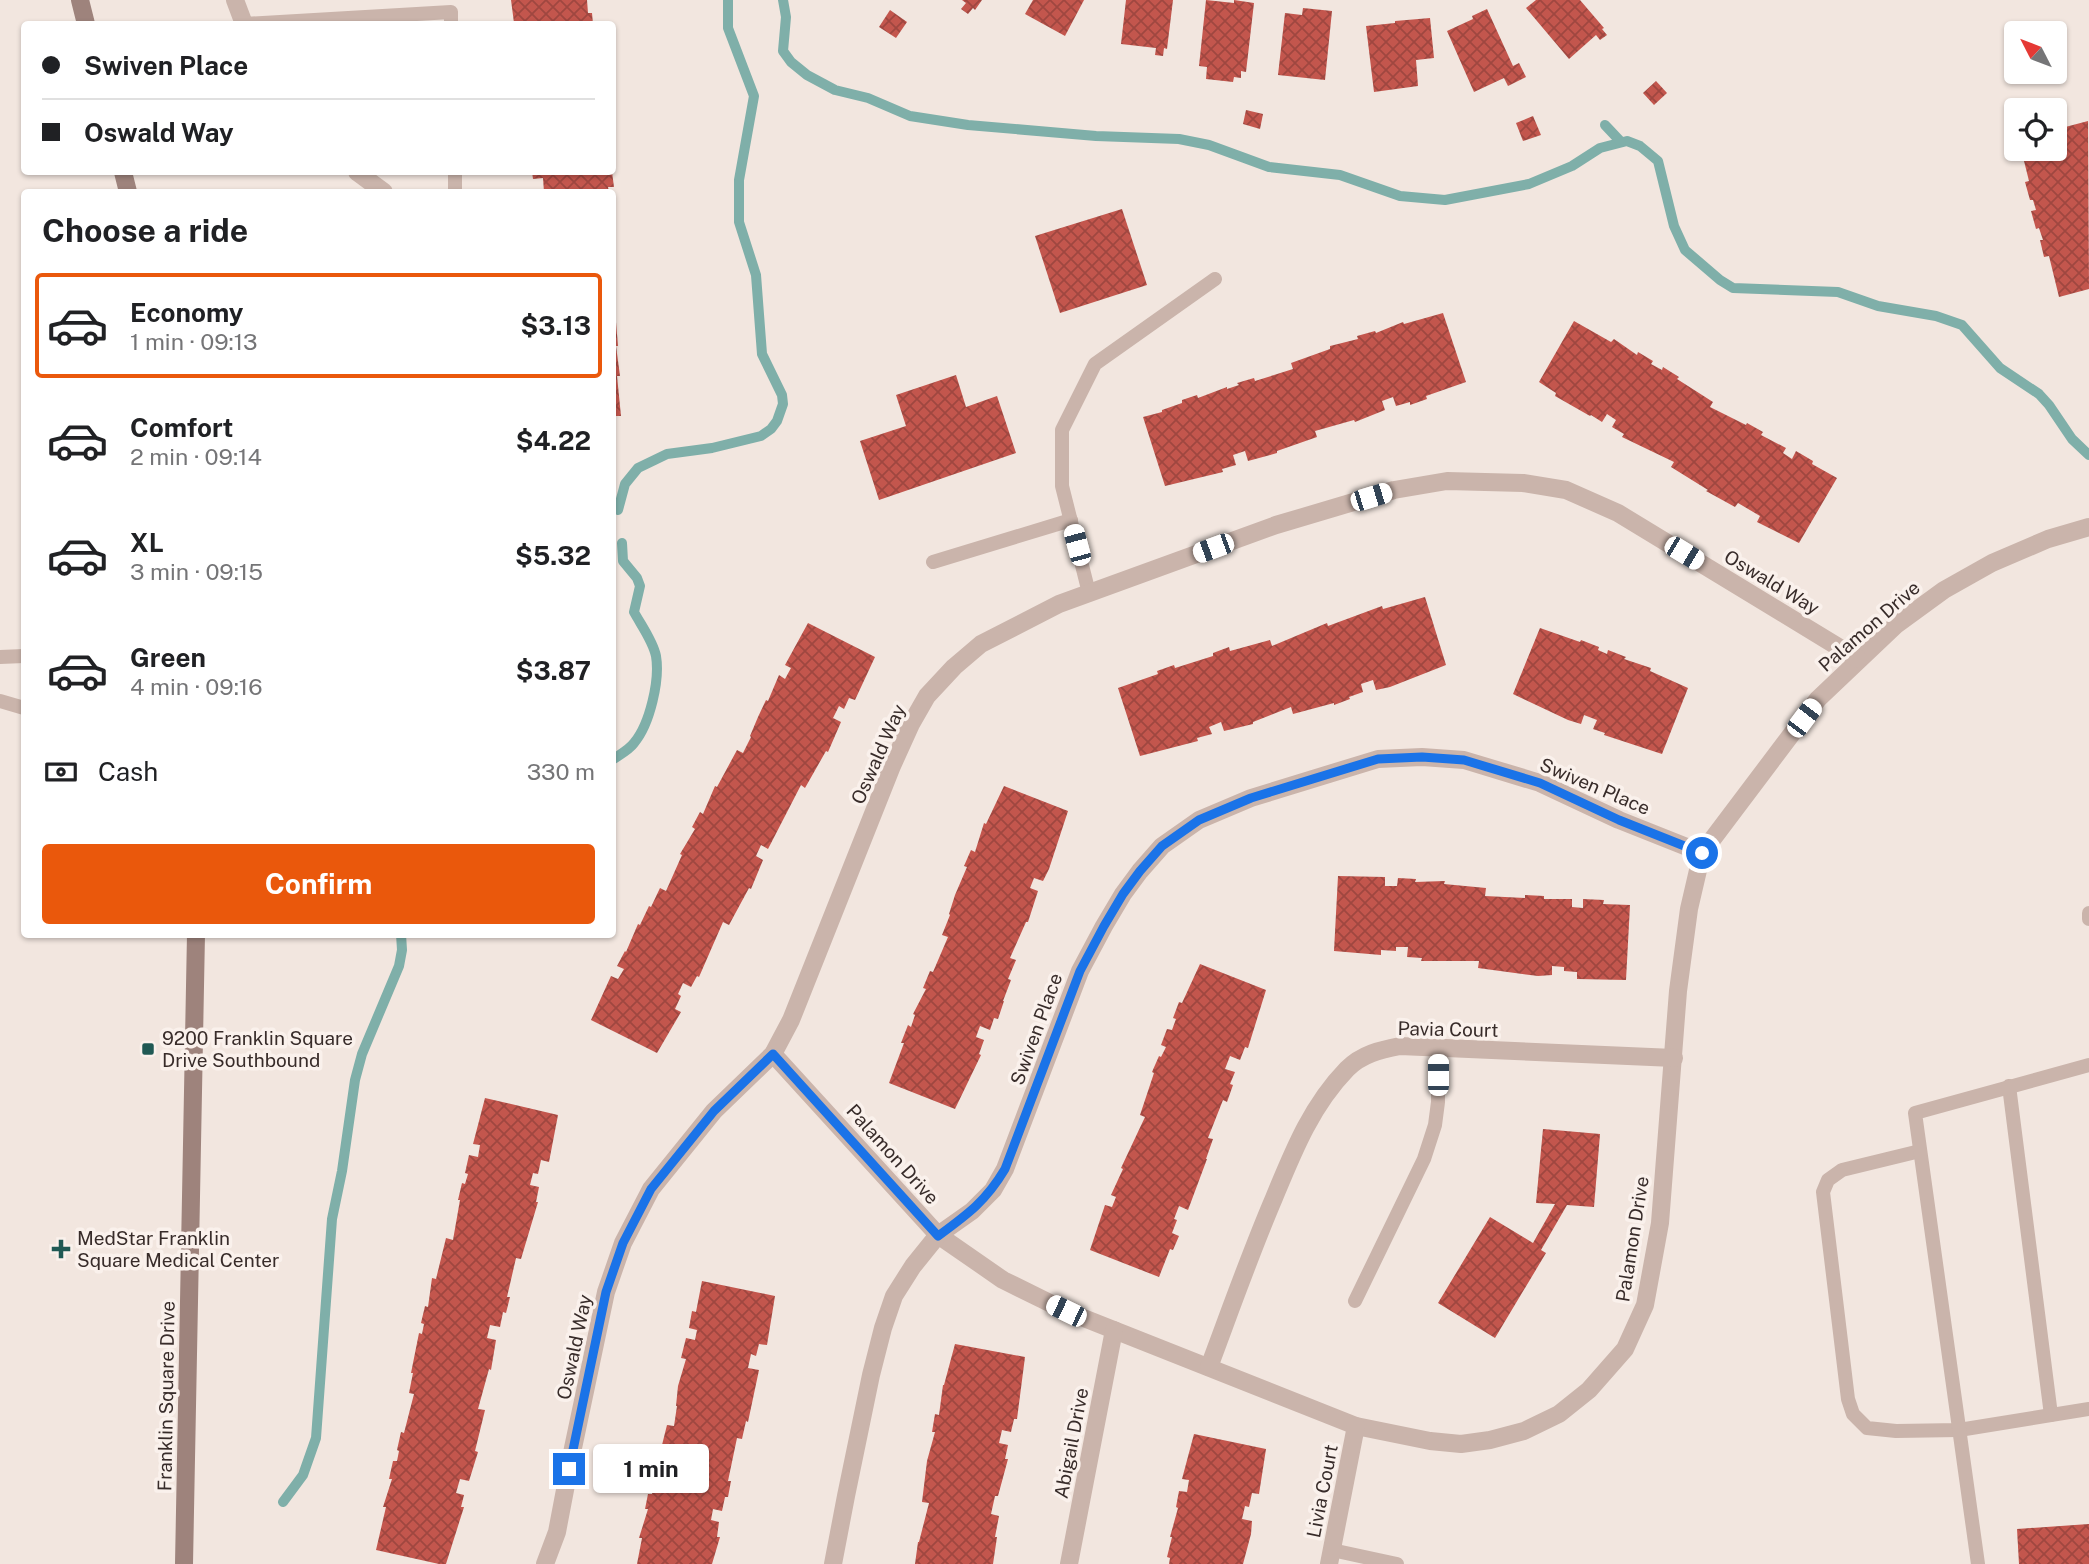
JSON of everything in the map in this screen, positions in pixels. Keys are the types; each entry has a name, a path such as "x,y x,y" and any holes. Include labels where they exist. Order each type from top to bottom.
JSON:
{"street":[{"path":"80,0 85,21"},
{"path":"235,0 243,21"},
{"path":"361,175 380,189"},
{"name":"Oswald Way","path":"545,1564 557,1532 606,1292 623,1243 651,1189 714,1111 773,1054 791,1020 911,724 928,696 954,667 981,644 1059,604 1276,525 1394,490 1447,481 1523,483 1566,490 1618,513 1858,659"},
{"name":"Palamon Drive","path":"773,1054 938,1236 1003,1280 1066,1311 1356,1426 1430,1441 1461,1444 1524,1431 1559,1414 1589,1390 1625,1349 1645,1305 1660,1223 1678,991 1689,909 1702,853 1818,699 1896,625 1944,590 1992,563 2089,527"},
{"name":"Swiven Place","path":"834,1564 851,1469 883,1328 894,1296 913,1266 938,1236 972,1211 993,1190 1005,1169 1080,971 1123,894 1162,846 1199,820 1251,798 1378,759 1422,757 1464,760 1540,783 1619,820 1702,853"},
{"name":"Franklin Square Drive","path":"184,1564 196,938"},
{"name":"Pavia Court","path":"1209,1367 1258,1236 1300,1135 1318,1105 1348,1068 1371,1052 1399,1046 1674,1058"},
{"name":"Abigail Drive","path":"1069,1564 1114,1330"},
{"name":"Livia Court","path":"1330,1557 1356,1426"}],"lane":[{"path":"296,21 451,12 451,21"},
{"path":"1090,593 1062,486 1062,430 1096,364 1215,279"},
{"path":"933,562 1070,520"},
{"path":"0,657 21,656"},
{"path":"0,701 21,707"},
{"path":"2089,913 2089,919"},
{"path":"1355,1301 1424,1158 1437,1102 1438,1048"},
{"path":"1978,1564 1915,1113 2089,1065"},
{"path":"2009,1086 2052,1415"},
{"path":"1920,1152 1842,1170 1828,1180 1823,1192 1848,1399 1853,1414 1867,1427 1896,1432 1959,1430 2089,1409"},
{"path":"1330,1557 1397,1564"}],"building":[{"path":"511,0 587,0 588,13 592,13 593,21 514,21"},
{"path":"962,0 982,0 975,10 973,8 968,14 961,9 966,3"},
{"path":"1033,0 1084,0 1065,36 1025,14"},
{"path":"1126,0 1173,0 1167,49 1164,48 1163,56 1155,55 1156,48 1121,44"},
{"path":"1206,0 1254,3 1246,72 1241,71 1241,78 1234,77 1233,82 1206,79 1207,67 1199,66"},
{"path":"1536,0 1580,0 1607,35 1600,40 1596,35 1569,59 1526,8"},
{"path":"1303,8 1332,11 1325,80 1278,75 1285,13 1302,15"},
{"path":"1487,9 1513,66 1519,63 1526,77 1508,86 1504,78 1474,92 1447,31"},
{"path":"890,10 907,22 896,38 879,27"},
{"path":"1430,18 1434,58 1416,60 1418,86 1374,92 1366,26"},
{"path":"1656,81 1667,93 1654,105 1643,93"},
{"path":"1246,110 1263,114 1260,129 1243,124"},
{"path":"1533,116 1541,135 1523,141 1516,123"},
{"path":"2088,121 2089,289 2059,297 2049,256 2044,257 2040,240 2043,240 2039,228 2036,229 2031,211 2036,210 2025,182 2029,181 2024,161 2067,161 2067,127"},
{"path":"532,175 612,175 614,187 544,189 543,178 533,179"},
{"path":"1122,209 1147,285 1060,313 1035,236"},
{"path":"1443,313 1466,382 1426,396 1427,399 1410,405 1410,402 1396,406 1393,397 1382,401 1385,410 1355,422 1354,420 1315,431 1317,437 1277,453 1248,461 1245,451 1233,455 1236,465 1222,469 1223,472 1165,486 1143,417 1162,412 1197,395 1198,398 1239,385 1237,383 1254,378 1255,381 1293,369 1291,363 1330,349 1330,346 1358,339 1357,336"},
{"path":"1574,321 1611,342 1614,339 1637,355 1638,352 1653,361 1651,364 1662,370 1663,367 1679,377 1677,379 1713,402 1710,407 1763,432 1761,435 1786,448 1783,453 1792,459 1796,451 1837,478 1799,543 1757,522 1760,516 1738,503 1735,507 1706,491 1708,490 1671,467 1674,462 1622,437 1624,434 1612,427 1616,420 1607,414 1602,422 1555,396 1556,393 1539,382"},
{"path":"616,346 620,376 617,376 621,416 616,416"},
{"path":"956,375 966,407 997,396 1016,453 879,500 860,441 906,426 896,395"},
{"path":"1425,597 1446,665 1390,687 1376,690 1373,680 1361,684 1363,692 1334,705 1293,714 1291,707 1253,724 1224,731 1221,722 1209,727 1212,734 1197,738 1198,741 1140,756 1118,688 1158,674 1157,671 1174,665 1175,668 1213,656 1213,653 1229,647 1230,651 1270,640 1272,646 1327,623 1328,626 1382,606 1383,609"},
{"path":"808,623 875,657 855,700 849,698 844,709 839,706 833,718 841,722 828,752 826,751 805,788 801,785 768,849 761,845 756,856 763,860 751,889 749,888 729,925 723,922 699,977 697,976 691,987 683,983 675,1009 681,1012 657,1053 591,1020 611,976 618,979 624,969 617,966 638,924 640,925 649,906 651,907 660,888 666,891 682,855 680,854 695,829 692,827 700,812 703,814 715,786 717,787 737,750 743,753 779,675 785,679 791,668 785,665"},
{"path":"1540,628 1580,642 1581,640 1599,647 1598,650 1607,654 1608,650 1626,657 1624,659 1651,668 1650,671 1688,688 1662,754 1604,735 1605,733 1593,729 1597,720 1584,715 1581,724 1568,720 1513,694"},
{"path":"1004,786 1068,811 1049,869 1043,881 1034,878 1030,888 1038,891 1028,922 1010,958 1016,960 1008,979 1011,980 998,1019 994,1018 990,1030 980,1026 976,1037 984,1040 979,1054 981,1055 955,1109 889,1083 908,1025 911,1027 915,1015 913,1014 926,989 923,988 948,937 942,935 967,867 964,866 971,850 975,852 984,823 986,824"},
{"path":"1338,876 1385,877 1385,886 1397,886 1398,878 1416,879 1415,882 1445,881 1444,884 1486,888 1485,896 1525,898 1525,895 1544,896 1544,899 1572,899 1572,907 1583,908 1583,899 1604,900 1603,904 1630,905 1626,980 1577,979 1577,972 1564,971 1564,967 1552,966 1552,975 1538,976 1478,968 1479,961 1421,961 1422,958 1407,957 1408,947 1396,947 1396,951 1381,950 1381,955 1334,951"},
{"path":"1200,964 1266,990 1248,1048 1245,1047 1240,1060 1230,1056 1225,1069 1235,1072 1230,1084 1233,1085 1227,1102 1223,1100 1208,1138 1213,1139 1188,1210 1179,1206 1172,1233 1179,1236 1173,1250 1170,1249 1159,1277 1090,1250 1105,1205 1112,1207 1116,1197 1111,1195 1145,1117 1140,1115 1154,1073 1152,1072 1166,1047 1161,1045 1167,1029 1172,1030 1179,1002 1182,1003"},
{"path":"485,1098 558,1115 549,1162 541,1160 538,1174 533,1173 530,1185 539,1187 538,1202 521,1259 516,1258 506,1313 503,1312 500,1327 490,1325 487,1338 496,1340 491,1370 489,1369 478,1409 485,1410 475,1451 478,1452 469,1481 460,1479 456,1493 464,1495 461,1507 464,1507 446,1564 439,1564 376,1550 386,1507 383,1507 392,1479 389,1479 393,1461 397,1461 401,1432 404,1433 414,1394 409,1393 411,1373 419,1333 422,1334 424,1324 421,1323 425,1306 428,1307 432,1278 436,1279 446,1238 453,1240 458,1200 462,1183 465,1184 468,1174 465,1173 469,1155 478,1157 480,1145 473,1144"},
{"path":"1543,1129 1600,1134 1594,1207 1567,1205 1541,1250 1546,1253 1495,1338 1438,1303 1490,1217 1533,1243 1555,1204 1536,1203"},
{"path":"702,1281 775,1296 767,1345 759,1344 756,1356 751,1354 748,1368 759,1370 748,1422 746,1421 742,1439 737,1438 728,1481 731,1481 728,1497 725,1497 722,1511 713,1509 711,1520 719,1522 717,1537 720,1537 712,1564 637,1564 642,1538 639,1538 648,1509 645,1509 648,1494 652,1494 654,1482 651,1481 653,1464 657,1465 667,1425 674,1426 678,1386 686,1359 681,1358 686,1338 695,1340 697,1330 689,1328 692,1311 696,1312"},
{"path":"955,1344 1025,1357 1017,1419 1014,1419 1011,1432 1002,1430 999,1443 1008,1445 1005,1459 1008,1459 991,1514 999,1516 993,1564 915,1564 929,1503 922,1502 927,1461 935,1432 932,1432 935,1414 939,1415 943,1385"},
{"path":"1194,1434 1266,1449 1259,1494 1252,1493 1249,1507 1245,1506 1242,1519 1252,1521 1243,1564 1169,1564 1170,1558 1167,1557 1170,1537 1178,1508 1179,1491 1187,1492 1189,1480 1182,1479"},
{"path":"2089,1524 2089,1564 2019,1564 2017,1529"}],"waterway":[{"path":"618,510 625,484 638,468 667,454 712,448 761,436 777,421 783,404 782,395 762,354 756,275 739,222 739,180 754,96 728,28 728,0"},
{"path":"783,0 786,17 783,51 791,62 807,75 835,90 868,98 910,116 968,125 1096,136 1179,139 1209,145 1269,167 1340,175 1400,196 1445,200 1529,184 1572,166 1600,148 1627,141 1640,146 1658,161 1674,226 1685,250 1720,280 1733,288 1838,292 1878,306 1936,316 1962,325 2000,368 2039,394 2072,439 2089,455"},
{"path":"1605,125 1621,142"},
{"path":"616,757 634,743 645,725 657,666 650,639 634,612 640,586 623,561 622,543"},
{"path":"283,1502 303,1475 316,1438 332,1219 355,1080 362,1054 399,966 401,938"}],"place":[{"name":"9200 Franklin Square Drive Southbound","path":"148,1049"},
{"name":"MedStar Franklin Square Medical Center","path":"61,1249"}],"route":[{"path":"569,1469 606,1292 623,1243 651,1189 714,1111 773,1054 938,1236 972,1211 993,1190 1005,1169 1080,971 1123,894 1162,846 1199,820 1251,798 1378,759 1422,757 1464,760 1540,783 1619,820 1702,853"}]}
